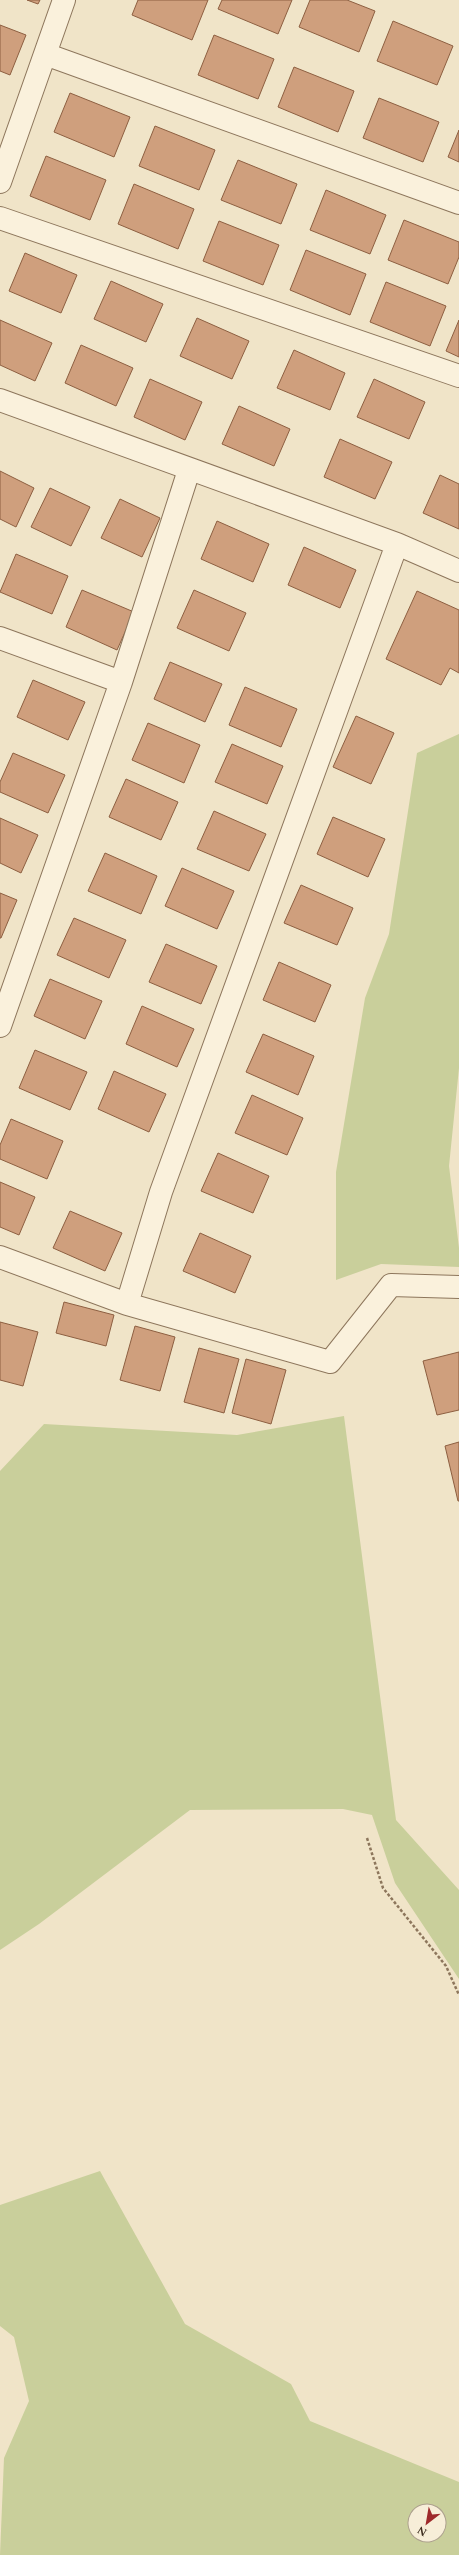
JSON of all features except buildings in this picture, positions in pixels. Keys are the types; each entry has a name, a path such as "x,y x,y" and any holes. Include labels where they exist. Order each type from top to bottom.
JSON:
{"street":[{"path":"0,182 64,0"},
{"path":"45,54 459,203"},
{"path":"0,218 459,376"},
{"path":"0,400 189,470 397,544 459,571"},
{"path":"0,1026 121,682 189,470"},
{"path":"127,1304 161,1192 397,544"},
{"path":"0,638 121,682"},
{"path":"0,1257 127,1304 330,1362 391,1285 459,1287"}],"path":[{"path":"367,1838 383,1888 446,1966 459,1995"}],"green space":[{"path":"459,734 459,1068 449,1166 459,1248 459,1267 381,1264 336,1280 336,1172 365,998 389,934 417,753"},
{"path":"344,1416 396,1820 459,1890 459,1979 395,1883 372,1815 343,1809 190,1810 39,1924 0,1950 0,1471 44,1424 237,1435"},
{"path":"100,2171 185,2324 291,2384 310,2421 459,2482 459,2555 0,2555 4,2458 29,2401 14,2337 0,2326 0,2205"}]}
